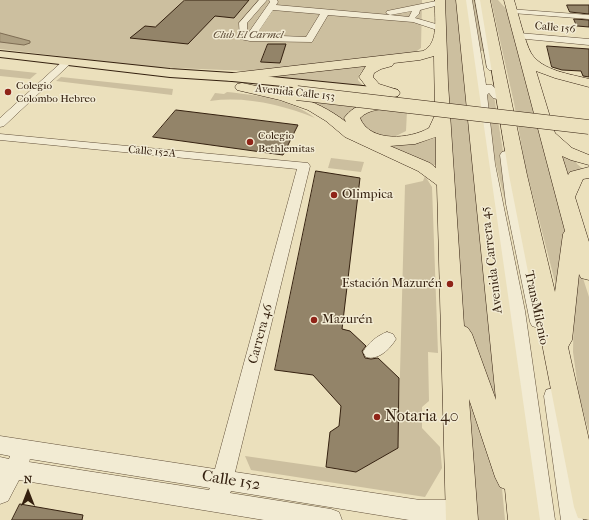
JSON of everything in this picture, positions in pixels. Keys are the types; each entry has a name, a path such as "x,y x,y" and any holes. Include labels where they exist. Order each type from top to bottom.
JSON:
{"highway":[{"name":"Avenida Carrera 45","path":"461,0 524,520"},
{"path":"485,0 518,175 589,507"},
{"path":"501,0 510,6 523,50 541,88 548,134 574,227 589,272"},
{"path":"440,1 441,84 462,512"},
{"path":"237,82 420,56 433,52 437,48 440,34"},
{"path":"523,50 532,62 538,66 552,72 589,83"},
{"path":"392,99 370,84 366,77 368,71 376,66 396,62 418,64 435,73 441,84"},
{"path":"237,82 313,107 331,118 351,134 424,167 447,184"},
{"path":"541,88 568,82 589,86"},
{"path":"392,99 358,110 352,118 352,122 358,130 368,136 382,140 409,141 427,136 435,131 443,114"},
{"path":"548,134 565,151 589,160"},
{"path":"566,196 574,178 579,174 589,172"},
{"path":"557,356 574,227"},
{"path":"452,313 524,520"}],"main road":[{"name":"Avenida Calle 153","path":"0,54 58,64 237,82 589,123"},
{"name":"Avenida Calle 153","path":"0,62 58,64 170,73 237,82"},
{"name":"Avenida Calle 153","path":"170,73 195,81 589,115"},
{"name":"Avenida Calle 153","path":"392,99 589,127"}],"street":[{"path":"254,0 236,21 236,24 254,31 309,40 314,34 325,12"},
{"path":"263,0 243,26 244,37 254,31 271,4 394,20 422,21 440,34"},
{"name":"TransMilenio","path":"468,0 486,72 549,367 572,520"},
{"name":"TransMilenio","path":"479,0 486,72 489,164 517,311 544,520"},
{"path":"341,14 350,12 384,14 416,8 440,1"},
{"path":"510,6 589,17"},
{"path":"394,20 412,16 415,14 416,8"},
{"name":"Calle 156","path":"519,36 589,42"},
{"path":"0,112 58,64"},
{"path":"0,124 58,64"},
{"name":"Calle 152A","path":"0,137 304,166"},
{"name":"Carrera 46","path":"217,502 304,166"},
{"path":"372,352 387,339"},
{"name":"Calle 152","path":"0,445 420,511 444,511 455,509 462,512"},
{"path":"0,494 7,468 25,448"},
{"name":"Calle 152","path":"7,468 331,520"}],"green space":[{"name":"Club El Carmel","path":"0,0 422,0 421,48 414,53 249,71 150,67 0,49"},
{"path":"442,0 458,0 475,184 503,415 458,321"},
{"path":"470,0 476,0 484,51 480,51"},
{"path":"491,0 498,0 508,11 566,225 557,290 525,165 514,103"},
{"path":"370,65 359,75 358,80 365,88 255,78"},
{"path":"0,69 37,73 30,79 0,76"},
{"path":"61,77 173,89 172,95 56,81"},
{"path":"227,92 284,102 295,106 315,118 290,109 264,103 237,100 210,101 215,93 224,94"},
{"path":"489,93 494,96 512,206 506,205 489,136 486,94"},
{"path":"304,100 356,107 349,112 348,119 352,130"},
{"path":"380,109 407,111 406,131 392,138 368,133 358,118 364,112"},
{"path":"439,135 440,164 429,166 369,140 415,144"},
{"path":"559,152 575,158 577,164 583,169 566,179"},
{"path":"331,158 364,162 361,172 328,168"},
{"path":"425,176 432,187 438,353 428,352 429,401 422,407 422,428 440,447 442,468 425,497 251,470 245,456 356,472 398,448 405,185 423,181"},
{"path":"575,253 589,297 589,433 579,395 573,352"},
{"path":"464,370 499,457 505,520 474,520"}],"shaded area":[{"path":"0,33 30,41 30,43 24,45 0,42"}],"building":[{"path":"185,0 249,0 234,18 215,16 188,44 130,38 145,26 155,27"},
{"path":"567,5 589,5 589,14 570,12"},
{"path":"574,19 589,20 589,27 577,26"},
{"path":"268,44 286,44 280,63 261,62"},
{"path":"547,46 589,49 589,77 583,76 581,71 562,70 552,67"},
{"path":"176,110 298,125 283,155 153,137"},
{"name":"Mazurén","path":"316,171 360,178 342,329 350,331 366,346 362,351 365,358 378,358 399,378 398,448 356,472 326,467 330,432 339,426 341,406 313,375 275,370"},
{"path":"20,504 83,515 82,520 12,520"}],"place":[{"name":"Colegio Colombo Hebreo","path":"8,92"},
{"name":"Colegio Bethlemitas","path":"250,142"},
{"name":"Olimpica","path":"334,195"},
{"name":"Estación Mazurén","path":"450,284"},
{"name":"Mazurén","path":"314,320"},
{"name":"Notaria 40","path":"377,417"}]}
